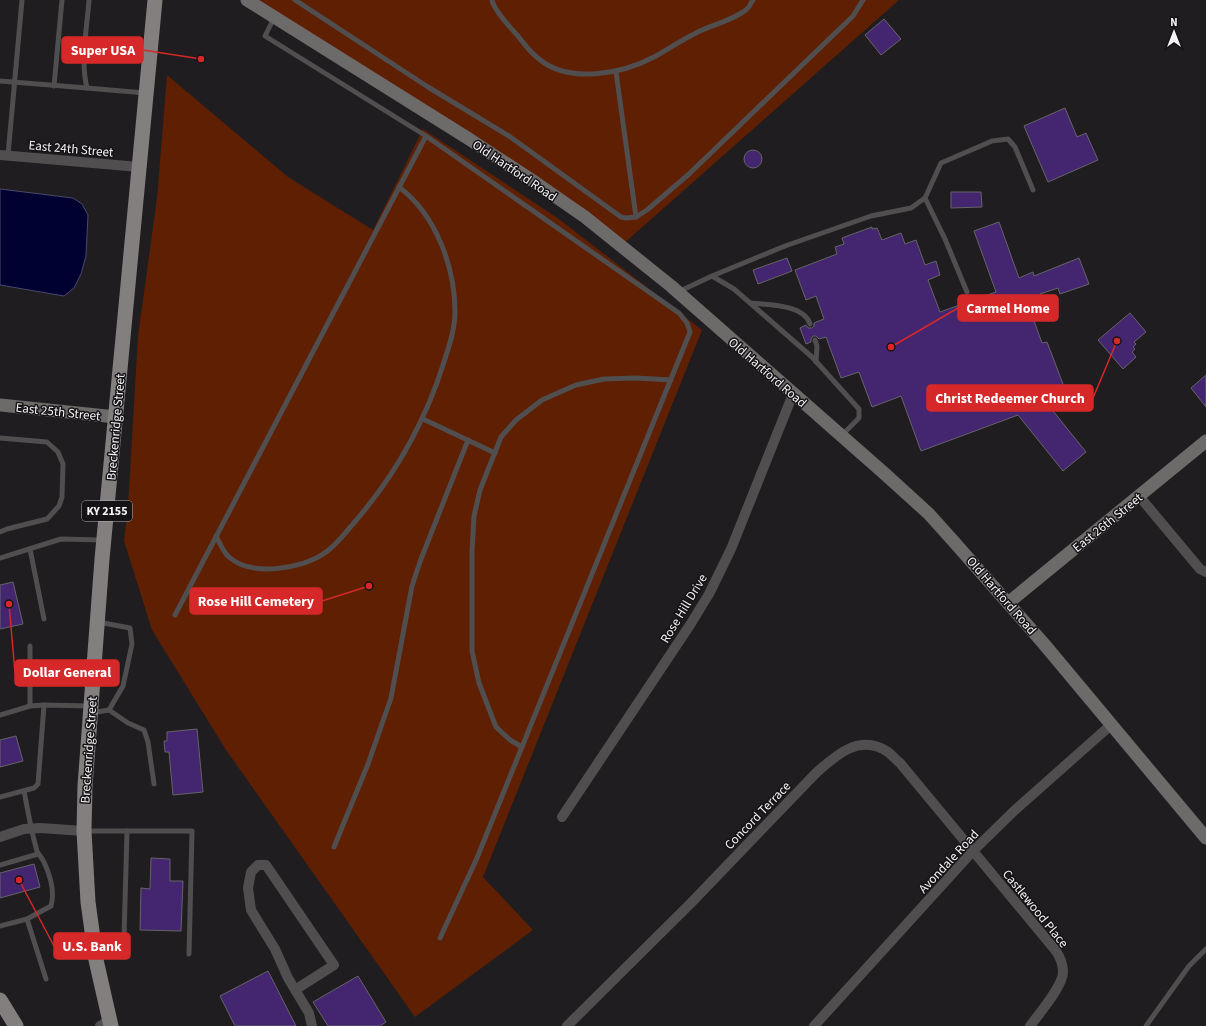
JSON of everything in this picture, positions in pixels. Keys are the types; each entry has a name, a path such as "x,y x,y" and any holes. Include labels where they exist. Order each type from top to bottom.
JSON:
{"main road":[{"name":"Breckenridge Street","path":"107,1024 91,931 85,873 85,786 104,540 155,0"},
{"name":"Old Hartford Road","path":"247,0 261,6 275,18 469,139 542,187 591,222 678,292 929,514 1112,724 1206,838"},
{"name":"East 25th Street","path":"0,405 116,417"},
{"name":"East 26th Street","path":"1008,603 1206,441"},
{"path":"0,1000 16,1026"}],"street":[{"name":"East 24th Street","path":"4,155 139,167"},
{"name":"Rose Hill Drive","path":"562,817 709,594 731,549 793,394"},
{"path":"1138,496 1200,569 1206,572"},
{"name":"Avondale Road","path":"814,1026 973,851 1015,810 1112,724"},
{"name":"Concord Terrace","path":"567,1026 690,903 816,773 845,750 860,745 874,746 888,752 912,776 973,851"},
{"path":"0,837 24,829 40,828 84,831"},
{"name":"Castlewood Place","path":"973,851 1056,950 1061,961 1063,971 1062,980 1030,1026"},
{"path":"295,990 334,965 266,865 258,866 251,872 248,888 251,910 275,949 288,978 295,990 309,1013 312,1026"}],"lane":[{"path":"4,155 14,82 22,0"},
{"path":"54,86 62,0"},
{"path":"87,88 84,77 84,64 90,0"},
{"path":"295,0 428,87 509,136 621,217 626,218 636,217 689,174 853,16 863,0"},
{"path":"492,0 492,4 539,59 558,69 580,74 616,72 653,57 697,32 735,16 749,8 752,0"},
{"path":"275,18 265,36 426,136 678,313 687,323 690,332 672,380 477,858 440,938"},
{"path":"616,72 636,217"},
{"path":"0,81 146,93"},
{"path":"175,615 426,136"},
{"path":"678,292 712,276 785,246 871,216 911,208 925,198 941,163 992,141 1008,139 1015,147 1033,190"},
{"path":"216,536 229,557 240,563 256,568 277,569 293,567 307,563 324,554 370,505 394,470 423,419 437,384 453,329 455,312 447,262 435,231 418,203 400,187"},
{"path":"925,198 945,239 967,292"},
{"path":"712,276 734,289 816,362 859,409 859,418 841,436"},
{"path":"749,302 789,308 804,314 810,324"},
{"path":"815,340 817,346 816,362"},
{"path":"522,747 510,740 496,727 478,683 472,651 472,552 474,516 480,490 494,453 501,437 516,420 542,400 576,385 604,379 636,378 672,380"},
{"path":"423,419 494,453"},
{"path":"0,438 47,442 58,452 63,464 62,497 60,506 46,519 0,532"},
{"path":"334,847 379,735 391,698 412,586 421,559 468,440"},
{"path":"0,558 61,539 104,540"},
{"path":"30,549 44,619"},
{"path":"97,621 130,628 132,644 123,686 109,710"},
{"path":"30,646 30,706"},
{"path":"0,797 34,788 38,784 44,705"},
{"path":"0,715 30,706 44,705 90,710 109,710 128,723 144,730 148,742 154,784"},
{"path":"0,926 27,919 51,906 53,898 50,880 43,860 38,854 31,829 24,791"},
{"path":"84,831 192,831 189,954"},
{"path":"124,938 128,831"},
{"path":"0,865 38,854"},
{"path":"27,919 46,979"},
{"path":"1146,1026 1189,966 1206,949"}],"shaded area":[{"path":"247,0 899,0 622,245"},
{"path":"167,75 288,177 373,230 423,129 559,219 702,330 483,877 533,930 415,1017 226,750 152,630 124,541 128,506 138,336 157,198"},
{"path":"0,189 73,198 82,204 88,215 86,256 81,274 74,288 64,296 0,285"}],"building":[{"path":"884,19 901,39 881,55 865,35"},
{"path":"1065,108 1077,137 1086,133 1098,160 1048,182 1024,126"},
{"path":"749,150 757,150 762,155 760,166 757,168 749,168 744,163 744,155"},
{"path":"951,192 981,192 982,207 951,208"},
{"path":"999,222 1019,278 1033,272 1034,276 1079,258 1089,284 1060,294 1058,288 1040,294 1043,303 1029,307 1042,343 1047,342 1071,405 1053,411 1086,452 1063,471 1018,415 921,451 901,396 872,407 859,372 841,378 826,337 819,339 816,336 813,336 811,342 806,344 800,328 806,325 808,328 812,328 814,323 824,319 816,296 806,300 795,270 837,254 835,247 844,244 842,238 872,227 872,229 877,228 882,240 901,233 905,244 916,240 925,265 936,261 940,275 928,280 940,312 996,292 974,231"},
{"path":"787,258 792,271 758,284 753,270"},
{"path":"1130,313 1146,332 1134,342 1136,344 1133,347 1135,349 1132,352 1136,357 1123,369 1098,340"},
{"path":"1206,375 1206,407 1191,388"},
{"path":"13,582 23,624 0,629 0,585"},
{"path":"197,729 203,792 173,795 169,752 165,752 164,741 167,741 167,732"},
{"path":"16,736 23,761 0,767 0,740"},
{"path":"151,858 170,859 170,881 183,881 181,931 140,930 141,888 150,889"},
{"path":"34,864 40,887 0,898 0,873"},
{"path":"268,971 296,1026 235,1026 220,996"},
{"path":"358,976 386,1022 380,1026 328,1026 313,1002"}],"place":[{"name":"Super USA","path":"201,59"},
{"name":"Christ Redeemer Church","path":"1117,341"},
{"name":"Carmel Home","path":"891,347"},
{"name":"Rose Hill Cemetery","path":"369,586"},
{"name":"Dollar General","path":"9,604"},
{"name":"U.S. Bank","path":"19,880"}]}
